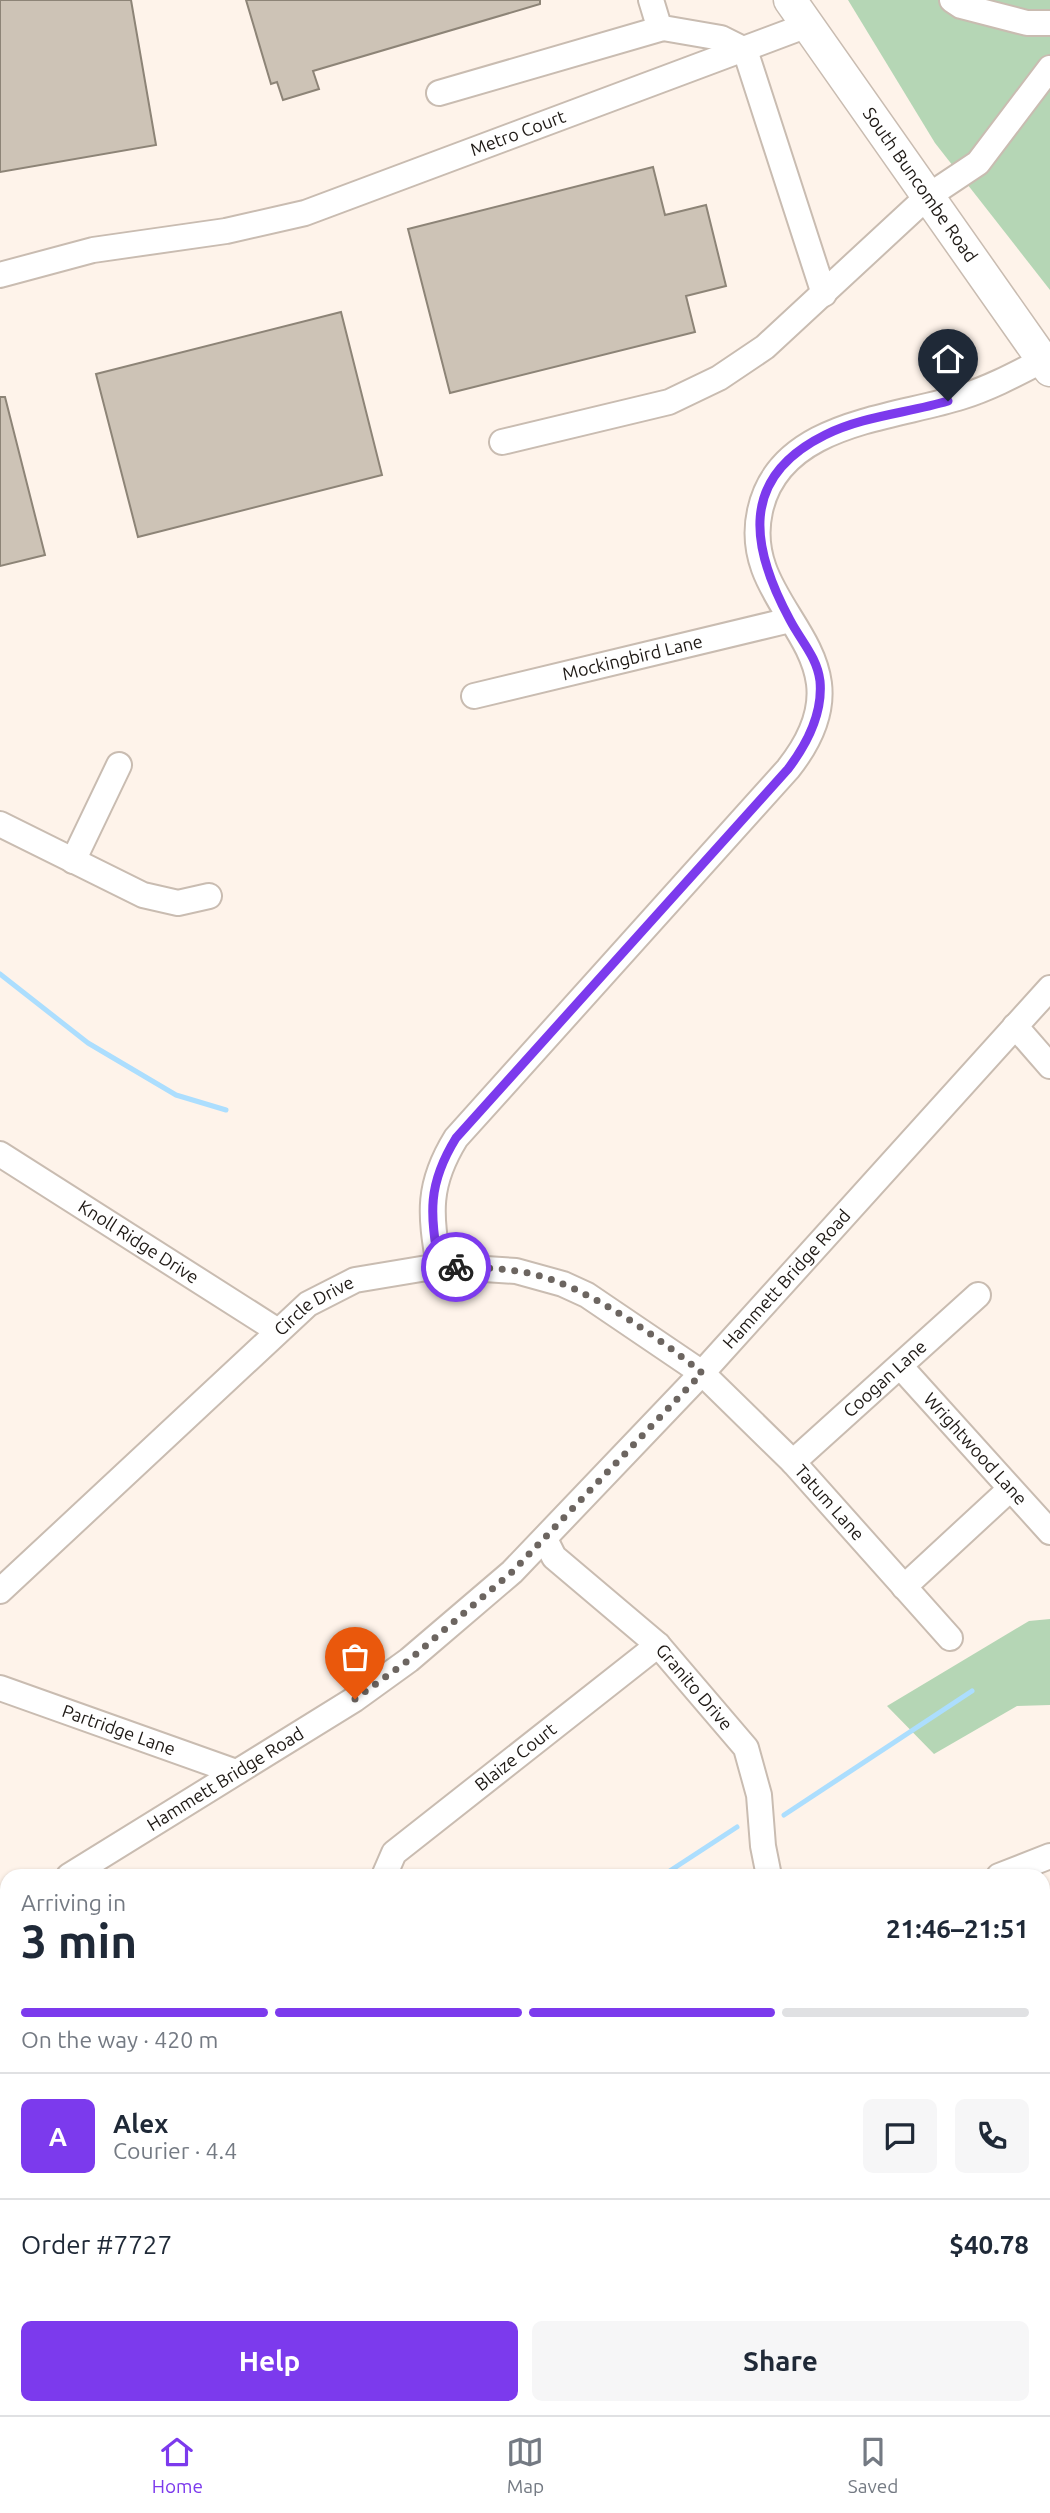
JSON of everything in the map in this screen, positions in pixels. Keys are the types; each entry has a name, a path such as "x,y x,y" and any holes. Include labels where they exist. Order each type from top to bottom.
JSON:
{"main road":[{"name":"South Buncombe Road","path":"798,13 1046,365"}],"street":[{"path":"651,0 658,23 663,28"},
{"path":"952,0 961,6 1027,23 1050,23"},
{"name":"Metro Court","path":"0,275 93,250 226,231 305,213 745,50 798,13"},
{"path":"439,93 663,28 721,38 745,50 824,295"},
{"path":"502,442 681,396 719,379 765,347 927,197 978,163 1050,68"},
{"path":"439,1266 433,1231 432,1195 438,1172 456,1138 672,900 788,769 805,746 819,704 820,681 815,660 790,620 764,565 758,531 765,494 790,460 812,443 839,429 964,396 1046,365"},
{"name":"Mockingbird Lane","path":"474,696 790,620"},
{"path":"73,861 120,765"},
{"path":"0,824 143,895 178,903 209,896"},
{"name":"Hammett Bridge Road","path":"80,1869 355,1699 409,1660 491,1591 545,1539 702,1373 1050,988"},
{"path":"1015,1026 1050,1066"},
{"name":"Knoll Ridge Drive","path":"0,1154 278,1331"},
{"name":"Circle Drive","path":"0,1591 278,1331 309,1304 342,1285 371,1276 439,1266 516,1270 563,1284 683,1357 702,1373"},
{"name":"Coogan Lane","path":"793,1462 978,1295"},
{"name":"Wrightwood Lane","path":"900,1366 1050,1532"},
{"name":"Tatum Lane","path":"702,1373 793,1462 950,1638"},
{"path":"904,1587 1010,1489"},
{"name":"Granito Drive","path":"545,1539 554,1557 657,1644 746,1748 760,1795 763,1846 768,1869"},
{"name":"Blaize Court","path":"387,1869 394,1853 657,1644"},
{"name":"Partridge Lane","path":"0,1688 236,1772"},
{"path":"1017,1869 1050,1856"}],"green space":[{"path":"848,0 1050,0 1050,290 935,143"},
{"path":"1050,1619 1050,1705 1017,1706 934,1754 887,1706 1029,1621"}],"building":[{"path":"0,0 131,0 156,145 0,172"},
{"path":"246,0 540,0 540,4 313,71 319,89 283,100 277,82 271,84"},
{"path":"653,167 665,215 706,205 726,286 686,296 695,332 450,393 408,229"},
{"path":"341,312 382,475 138,537 96,374"},
{"path":"0,397 5,397 45,555 0,566"}],"waterway":[{"path":"0,974 88,1043 176,1095 226,1110"},
{"path":"784,1815 972,1691"},
{"path":"673,1869 737,1827"}],"way so far":[{"path":"355,1699 460,1619 512,1572 702,1373 645,1332 587,1295 563,1284 516,1270 456,1267"}],"route":[{"path":"456,1267 439,1266 431,1206 433,1185 456,1138 788,769 805,746 813,728 820,696 815,660 790,620 764,565 760,547 760,512 771,483 790,460 825,435 866,421 948,401"}]}
